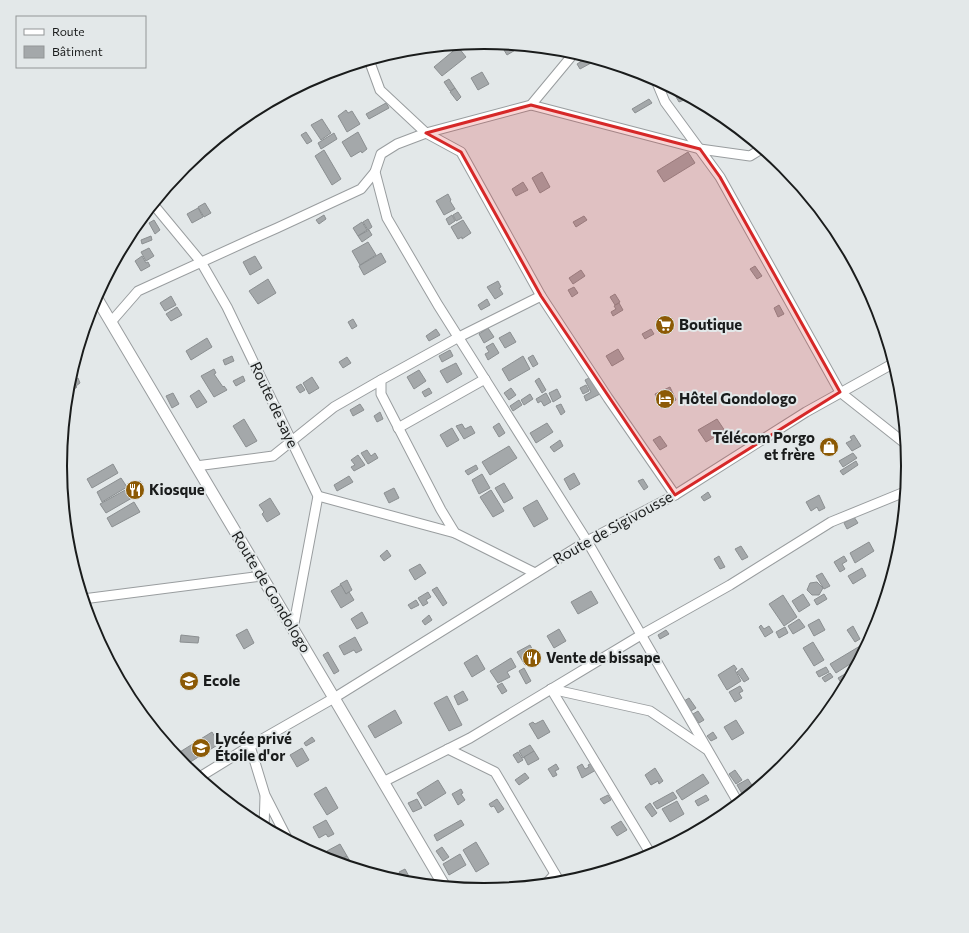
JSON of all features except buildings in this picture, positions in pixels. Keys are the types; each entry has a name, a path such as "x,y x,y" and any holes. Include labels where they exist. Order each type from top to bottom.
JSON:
{"street":[{"path":"531,105 570,58"},
{"path":"371,65 380,90 426,133 461,152 541,296 608,398 675,495"},
{"path":"659,88 665,102 720,177 840,392 901,440"},
{"path":"111,322 138,291 361,189 375,172 381,154 397,144 426,133 531,105 700,149 750,156 758,151"},
{"path":"375,172 387,218 438,305 587,541 737,800"},
{"name":"Route de saye","path":"157,208 201,262 227,307 318,496"},
{"path":"196,466 273,456 334,407 459,337 541,296"},
{"name":"Route de Gondologo","path":"100,304 334,698 441,881"},
{"name":"Route de Sigivousse","path":"203,775 334,698 587,541 675,495 840,392 889,365"},
{"path":"398,428 485,379"},
{"path":"381,380 381,394 441,510 455,533"},
{"path":"383,782 470,738 641,635 730,585 831,522 901,493"},
{"path":"293,629 318,496 455,533 534,573"},
{"path":"88,598 262,576"},
{"path":"551,689 650,711 708,751"},
{"path":"551,689 648,850"},
{"path":"250,746 265,795 284,832"},
{"path":"448,749 495,772 557,877"},
{"path":"264,821 265,795"},
{"path":"551,878 555,874"}],"highlighted area":[{"path":"531,105 700,149 720,177 840,392 675,495 541,296 461,152 426,133"}],"place":[{"name":"Boutique","path":"665,325"},
{"name":"Hôtel Gondologo","path":"665,399"},
{"name":"Télécom Porgo et frère","path":"829,447"},
{"name":"Kiosque","path":"135,490"},
{"name":"Vente de bissape","path":"532,658"},
{"name":"Ecole","path":"189,681"},
{"name":"Lycée privé Étoile d'or","path":"201,748"}]}
